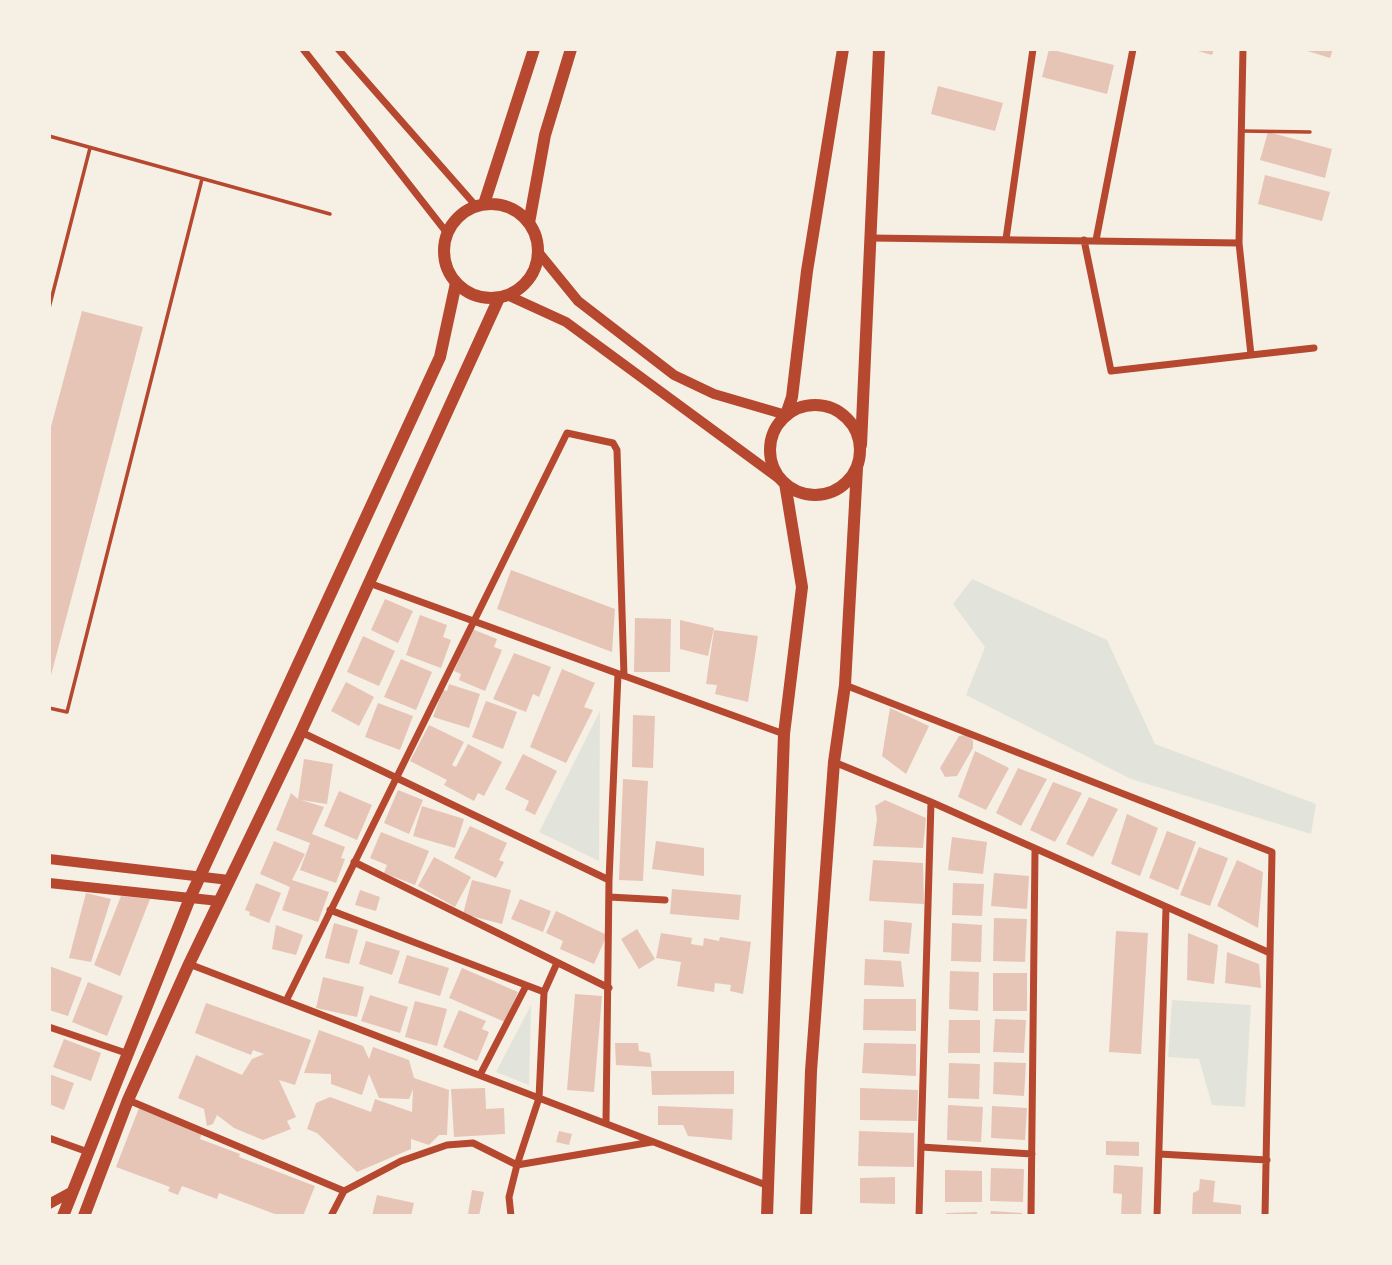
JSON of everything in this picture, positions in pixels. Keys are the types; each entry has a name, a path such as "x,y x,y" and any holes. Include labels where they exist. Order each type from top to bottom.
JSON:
{"main road":[{"path":"480,205 534,49"},
{"path":"529,223 545,135 571,49"},
{"path":"832,119 836,49"},
{"path":"786,415 792,397 807,271 843,49"},
{"path":"806,1216 809,1107 834,762 845,685 860,445 872,238 878,49"},
{"path":"876,120 887,49"},
{"path":"85,1216 128,1100 189,964 301,732 503,296 529,279 538,253 536,236 529,223 505,206 480,205 454,222 447,233 444,259 456,283 468,292 483,297 503,296 566,322 785,484 804,493 825,494 849,480 857,468"},
{"path":"538,253 578,301 674,375 714,394 786,415"},
{"path":"63,1216 190,898 440,357 456,283"},
{"path":"767,1216 784,734 802,587 785,484 773,464 771,442 776,427 786,415 798,408 825,405 849,419 860,445"}],"street":[{"path":"303,49 447,233"},
{"path":"338,49 480,205"},
{"path":"1006,239 1033,49"},
{"path":"1096,240 1133,49"},
{"path":"1243,49 1239,243 1251,355"},
{"path":"872,238 1239,243"},
{"path":"1084,240 1111,371 1314,348"},
{"path":"286,1001 564,437 571,433 613,443 617,450 621,675 609,880 606,1124"},
{"path":"369,583 784,734"},
{"path":"845,685 1272,852 1265,1216"},
{"path":"301,732 609,880"},
{"path":"834,762 931,802 1270,954"},
{"path":"919,1216 931,802"},
{"path":"1031,1216 1035,850"},
{"path":"49,859 229,880"},
{"path":"354,862 609,988"},
{"path":"49,883 219,901"},
{"path":"609,897 665,900"},
{"path":"1157,1216 1166,908"},
{"path":"330,910 544,992"},
{"path":"511,1216 509,1197 539,1098 544,992 558,963"},
{"path":"189,964 766,1185"},
{"path":"480,1075 526,986"},
{"path":"49,1027 126,1054"},
{"path":"128,1100 344,1191"},
{"path":"49,1138 88,1152"},
{"path":"331,1216 344,1191 401,1161 463,1143 473,1143 517,1165 653,1141"},
{"path":"921,1147 1032,1154"},
{"path":"1159,1154 1267,1160"},
{"path":"49,1204 73,1191"}],"lane":[{"path":"1241,131 1310,132"},
{"path":"49,136 330,214"},
{"path":"49,308 90,148"},
{"path":"49,708 67,712 202,179"}],"shaded area":[{"path":"972,579 1107,640 1155,744 1316,804 1311,834 1131,779 966,695 985,647 953,604"},
{"path":"600,711 599,861 539,832"},
{"path":"1172,1000 1251,1005 1245,1107 1212,1105 1199,1059 1168,1057"},
{"path":"531,1005 529,1085 496,1072"}],"building":[{"path":"1049,49 1114,65 1107,94 1042,77"},
{"path":"1191,49 1214,49 1212,55"},
{"path":"1301,49 1333,49 1330,58"},
{"path":"938,86 1003,103 995,131 931,114"},
{"path":"1268,132 1332,149 1325,178 1260,160"},
{"path":"1265,175 1330,192 1322,221 1258,204"},
{"path":"82,311 143,327 50,679 49,434"},
{"path":"511,570 615,609 612,652 497,609"},
{"path":"385,599 413,611 398,643 371,630"},
{"path":"420,615 447,625 443,637 451,640 441,668 406,655"},
{"path":"635,618 671,619 670,672 634,672"},
{"path":"680,620 714,628 708,656 680,649"},
{"path":"472,629 497,639 494,647 502,650 485,691 459,680 461,674 454,671"},
{"path":"714,630 758,636 748,702 715,694 717,685 706,684"},
{"path":"363,636 395,651 379,686 347,672"},
{"path":"514,653 551,667 539,697 533,694 526,712 493,699"},
{"path":"401,659 432,672 416,710 384,697"},
{"path":"562,669 595,683 584,707 593,710 566,763 530,747"},
{"path":"346,682 374,697 359,726 331,711"},
{"path":"449,684 480,694 469,728 433,717 443,690 447,691"},
{"path":"486,701 517,712 503,749 472,737"},
{"path":"378,703 413,716 400,750 365,737"},
{"path":"890,708 929,726 906,774 882,756"},
{"path":"633,715 655,716 653,768 632,767"},
{"path":"429,725 464,742 452,765 456,767 468,744 502,762 484,796 478,793 474,801 444,785 447,780 410,761"},
{"path":"966,735 973,740 973,748 957,776 945,777 940,768 959,736"},
{"path":"975,751 1009,768 986,810 958,797"},
{"path":"523,754 557,771 535,815 525,810 529,801 505,789"},
{"path":"304,759 333,764 327,804 301,800 324,807 312,834 345,847 341,858 345,859 336,883 300,870 310,843 276,830 291,793 298,799"},
{"path":"1018,768 1047,779 1021,826 996,813"},
{"path":"623,779 648,781 643,881 619,880"},
{"path":"1053,782 1082,793 1055,842 1030,830"},
{"path":"398,790 423,800 409,834 384,823"},
{"path":"339,791 372,805 357,840 324,826"},
{"path":"1089,797 1118,809 1093,857 1066,844"},
{"path":"885,800 926,818 923,848 873,846 877,819 875,806"},
{"path":"422,806 464,819 455,848 413,836"},
{"path":"1127,814 1158,828 1140,876 1111,864"},
{"path":"470,826 507,843 499,860 504,862 496,878 454,858"},
{"path":"1167,831 1196,842 1178,890 1149,878"},
{"path":"381,832 429,851 415,885 384,873 387,865 370,858"},
{"path":"952,837 987,842 983,874 948,870"},
{"path":"274,841 305,854 292,880 329,892 318,922 282,910 290,887 260,874"},
{"path":"656,841 704,848 704,876 652,869"},
{"path":"1199,847 1228,858 1210,906 1180,895"},
{"path":"434,857 471,877 455,907 418,886"},
{"path":"873,860 923,863 924,904 869,901"},
{"path":"1237,860 1263,872 1258,928 1217,906"},
{"path":"994,873 1029,876 1027,909 991,906"},
{"path":"472,880 511,890 502,924 463,914"},
{"path":"256,883 281,893 269,923 249,915 250,912 245,910"},
{"path":"953,883 984,884 982,916 952,915"},
{"path":"672,889 741,895 739,920 670,914"},
{"path":"360,890 380,897 376,911 355,905"},
{"path":"86,893 111,899 91,962 69,958"},
{"path":"121,896 150,899 120,976 94,965"},
{"path":"520,899 551,911 543,932 511,919"},
{"path":"556,911 607,935 594,964 560,949 563,941 546,933"},
{"path":"994,918 1027,919 1025,962 993,961"},
{"path":"884,920 912,923 909,954 883,952"},
{"path":"334,923 358,930 349,964 325,958"},
{"path":"952,923 982,925 981,962 951,961"},
{"path":"276,925 303,935 296,955 272,949"},
{"path":"637,929 655,959 639,969 621,939"},
{"path":"1116,931 1148,933 1141,1054 1109,1052"},
{"path":"661,933 692,938 691,944 703,946 704,938 719,941 720,937 751,942 743,994 730,991 731,985 715,983 714,992 677,986 681,962 656,958"},
{"path":"1188,933 1218,945 1214,984 1187,980"},
{"path":"366,941 400,951 392,975 359,964"},
{"path":"1227,952 1259,964 1261,988 1225,983"},
{"path":"407,955 449,968 440,996 398,983"},
{"path":"865,959 901,961 904,987 864,985"},
{"path":"49,966 82,978 68,1016 49,1010"},
{"path":"462,968 518,992 505,1022 449,998"},
{"path":"950,971 979,972 978,1011 949,1009"},
{"path":"993,973 1027,973 1027,1011 993,1011"},
{"path":"323,977 364,987 357,1017 316,1008"},
{"path":"88,982 123,996 107,1036 72,1022"},
{"path":"575,994 602,996 594,1092 567,1090"},
{"path":"370,995 408,1007 400,1033 361,1021"},
{"path":"864,999 916,999 916,1031 863,1030"},
{"path":"415,1001 447,1009 437,1046 405,1037"},
{"path":"206,1003 311,1040 295,1085 279,1080 296,1117 287,1121 291,1129 263,1140 234,1128 217,1115 213,1124 207,1126 204,1109 178,1098 196,1055 242,1075 252,1059 264,1054 253,1050 251,1055 195,1033"},
{"path":"459,1010 486,1021 482,1029 489,1032 477,1061 443,1047"},
{"path":"995,1019 1026,1020 1024,1053 993,1052"},
{"path":"949,1020 980,1020 980,1053 948,1053"},
{"path":"319,1030 363,1046 369,1059 373,1047 409,1060 414,1078 449,1090 447,1135 439,1135 429,1145 411,1139 411,1149 357,1172 317,1133 307,1129 316,1103 330,1097 371,1112 375,1099 412,1112 413,1089 409,1099 379,1098 369,1074 362,1095 331,1084 331,1074 304,1073"},
{"path":"64,1039 101,1053 91,1081 53,1067"},
{"path":"615,1043 638,1043 639,1051 650,1053 652,1067 616,1065"},
{"path":"864,1043 916,1044 916,1076 862,1073"},
{"path":"994,1062 1026,1063 1024,1096 993,1094"},
{"path":"949,1063 980,1064 979,1099 948,1098"},
{"path":"651,1071 734,1071 734,1094 652,1095"},
{"path":"49,1074 74,1083 64,1110 49,1104"},
{"path":"485,1088 486,1109 504,1108 505,1134 454,1137 451,1089"},
{"path":"860,1088 918,1090 917,1121 860,1120"},
{"path":"948,1105 983,1107 981,1142 947,1140"},
{"path":"658,1106 733,1109 732,1140 688,1136 683,1125 658,1125"},
{"path":"992,1106 1027,1108 1025,1140 991,1138"},
{"path":"139,1108 202,1132 200,1139 240,1154 239,1157 315,1186 303,1216 280,1216 219,1193 217,1199 182,1186 178,1195 168,1191 170,1187 116,1167"},
{"path":"559,1131 572,1134 569,1145 556,1142"},
{"path":"859,1131 914,1133 914,1167 858,1166"},
{"path":"1106,1141 1139,1142 1139,1156 1106,1155"},
{"path":"1114,1165 1143,1167 1141,1216 1121,1216 1122,1194 1113,1193"},
{"path":"991,1168 1024,1169 1023,1202 990,1201"},
{"path":"945,1170 982,1171 982,1202 945,1202"},
{"path":"895,1177 895,1204 860,1203 860,1178"},
{"path":"1200,1179 1215,1181 1213,1202 1241,1205 1241,1216 1192,1214 1193,1193 1199,1190"},
{"path":"472,1190 484,1192 479,1216 468,1214"},
{"path":"377,1195 414,1203 411,1216 372,1216"},
{"path":"991,1211 1022,1213 1022,1216 990,1216"},
{"path":"977,1212 977,1216 946,1216 946,1213"}]}
